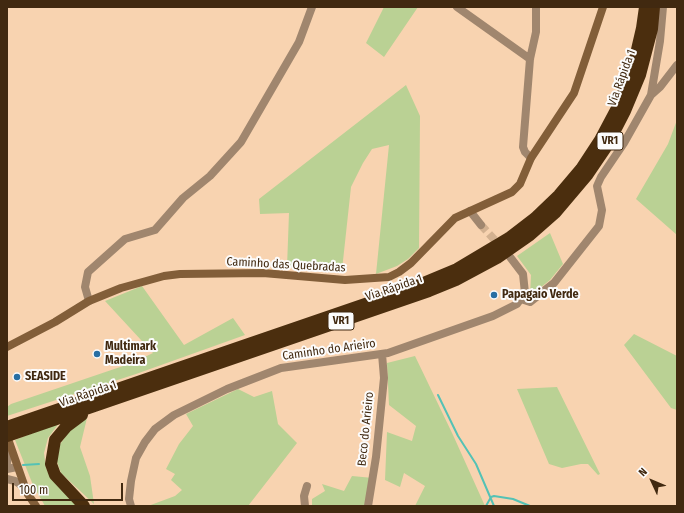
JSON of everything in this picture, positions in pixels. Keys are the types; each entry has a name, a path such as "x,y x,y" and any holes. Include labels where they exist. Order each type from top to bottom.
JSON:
{"highway":[{"name":"Via Rápida 1","path":"512,247 535,218 559,195 581,169 600,140 617,108 632,71 642,28 645,7"},
{"name":"Via Rápida 1","path":"8,440 21,427 409,289 512,247 542,224 566,201 588,174 607,146 625,111 640,74 652,29 654,7"},
{"name":"Via Rápida 1","path":"7,427 21,427 99,405 429,291 456,280 494,254"},
{"path":"84,506 55,475 51,464 52,456 55,440 66,427 99,405"}],"street":[{"path":"89,301 85,287 88,272 125,239 154,230 183,198 210,176 241,142 293,55 312,7"},
{"path":"457,7 530,59"},
{"path":"531,158 525,152 523,147 530,59 536,32 536,7"},
{"name":"Caminho das Quebradas","path":"7,347 55,322 89,301 121,288 170,274 262,274 345,280 389,277 412,263 449,223 470,211 508,194 516,188 531,158 574,94 602,7"},
{"path":"651,95 660,42 663,7"},
{"path":"651,95 660,87 677,65"},
{"name":"Caminho do Arieiro","path":"131,506 129,499 130,487 136,458 145,442 155,429 174,415 227,390 281,368 382,354 493,316 519,301 530,302 554,283 599,226 602,210 597,186 624,143 651,95"},
{"path":"470,211 481,225"},
{"path":"512,247 525,279 525,293 519,301"},
{"name":"Beco do Arieiro","path":"368,506 376,457 384,378 382,354"},
{"path":"7,463 8,440"},
{"path":"8,440 24,487 36,506"},
{"path":"7,469 18,469"},
{"path":"7,478 18,469"},
{"path":"7,478 24,487"},
{"path":"305,506 304,496 307,486"}],"green space":[{"path":"384,7 418,7 384,57 366,43"},
{"path":"406,85 420,116 419,248 408,259 397,266 376,274 389,145 372,149 351,187 342,270 287,267 289,213 260,214 259,199"},
{"path":"677,120 677,235 636,199 668,144"},
{"path":"550,233 563,264 550,280 530,296 531,275 517,256"},
{"path":"142,286 184,345 233,318 245,335 136,374 7,416 7,407 11,404 132,363 153,353 105,301"},
{"path":"634,334 677,356 677,410 671,408 624,345"},
{"path":"415,356 485,506 415,506 425,486 404,473 400,487 385,480 387,432 412,441 416,426 389,405 387,363"},
{"path":"557,387 600,474 598,475 588,464 562,468 549,464 517,389"},
{"path":"238,389 254,397 272,391 278,424 297,443 248,506 148,506 175,496 182,490 171,480 175,474 166,469 179,444 193,426 186,414"},
{"path":"87,418 80,447 90,476 94,504 61,473 56,459 58,447 75,423"},
{"path":"60,422 48,438 44,453 46,468 50,476 79,506 45,506 33,485 15,440"},
{"path":"352,476 373,478 368,506 312,506 312,499 325,491 322,484 344,491"}],"waterway":[{"path":"438,395 458,436 476,464 494,506"},
{"path":"23,465 39,464"},
{"path":"486,506 491,497 494,496 513,499 530,506"}],"tunnel":[{"path":"481,225 502,248"}],"place":[{"name":"Papagaio Verde","path":"494,295"},
{"name":"Multimark Madeira","path":"97,354"},
{"name":"SEASIDE","path":"17,377"}]}
